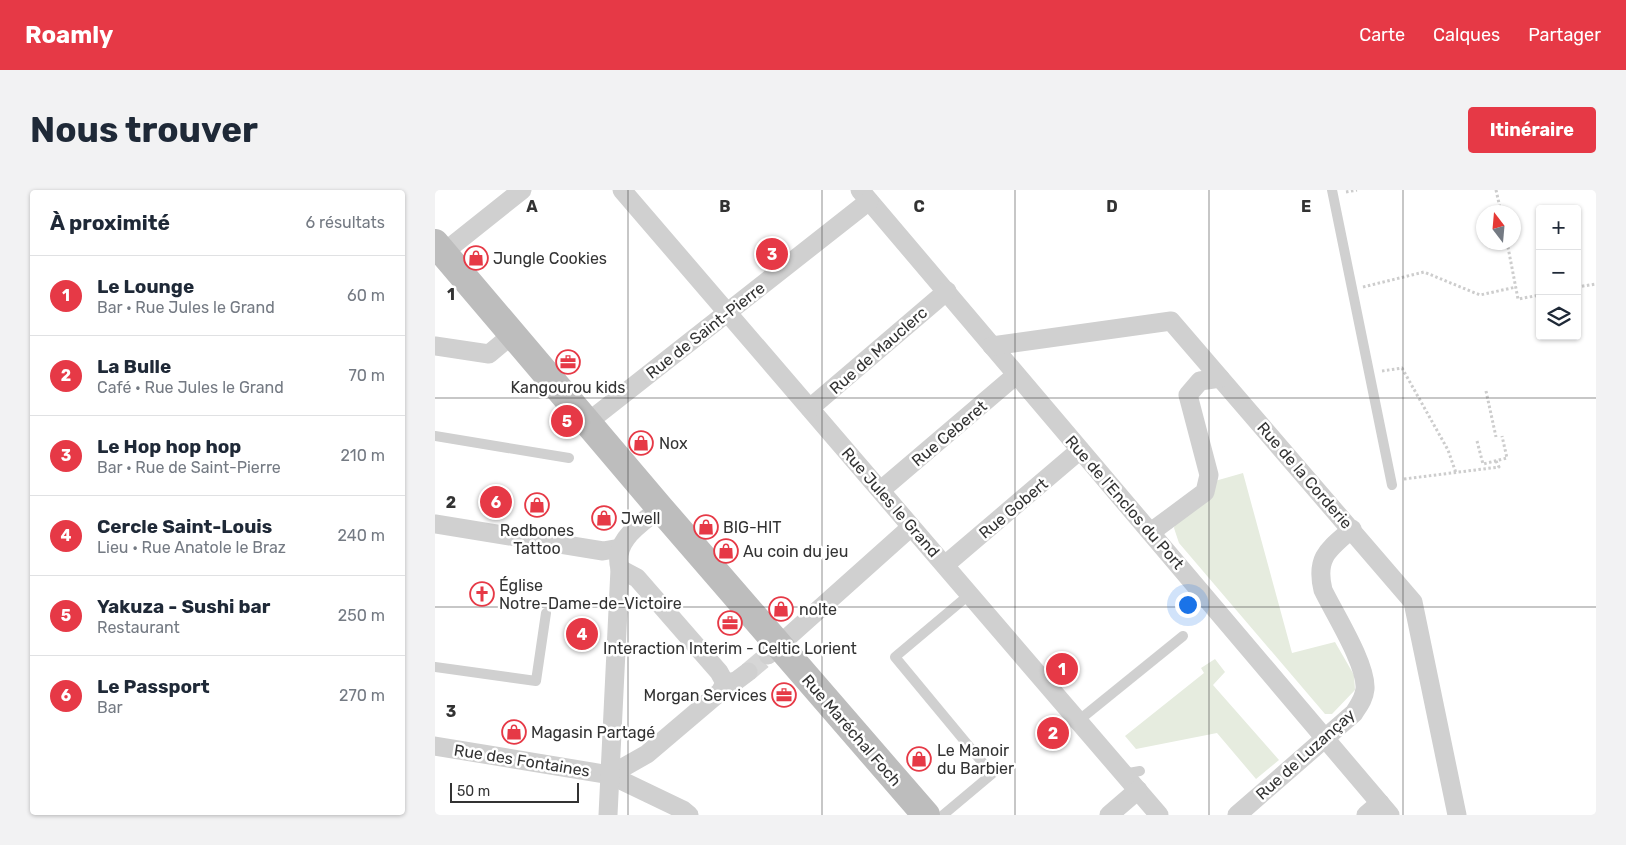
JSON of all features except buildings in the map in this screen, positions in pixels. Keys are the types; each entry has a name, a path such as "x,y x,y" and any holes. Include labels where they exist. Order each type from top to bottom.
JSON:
{"street":[{"path":"439,248 522,190"},
{"name":"Rue Jules le Grand","path":"622,190 1078,721 1132,772 1137,790 1159,815"},
{"name":"Rue de Saint-Pierre","path":"588,422 728,313 865,195"},
{"name":"Rue de l'Enclos du Port","path":"865,195 1385,809"},
{"name":"Rue Maréchal Foch","path":"439,248 661,508 773,650 926,815"},
{"name":"Rue de Mauclerc","path":"810,408 947,291"},
{"name":"Rue de la Corderie","path":"992,346 1171,321 1413,602 1457,815"},
{"path":"435,346 489,354 513,334"},
{"name":"Rue Ceberet","path":"881,490 1016,375"},
{"path":"1151,532 1205,492 1209,475 1188,395 1200,381 1220,378"},
{"name":"Rue Gobert","path":"945,565 1081,450"},
{"path":"607,815 620,548 627,535 661,508"},
{"path":"435,524 603,551 620,548"},
{"path":"773,650 911,527"},
{"name":"Rue de Luzançay","path":"1242,805 1354,713 1362,701 1365,690 1362,667 1323,590 1321,581 1323,560 1327,551 1351,530"},
{"path":"620,569 637,578 719,672 725,683"},
{"path":"610,775 647,754 720,692 725,683 735,681 748,672"},
{"name":"Rue des Fontaines","path":"435,746 610,775 683,810 689,815"},
{"path":"1109,815 1137,790"},
{"path":"1366,815 1385,809"}],"lane":[{"path":"1332,190 1391,483"},
{"path":"435,436 569,458"},
{"path":"943,815 992,774 895,657 970,594"},
{"path":"435,667 536,681 546,613"},
{"path":"1078,721 1183,636"}],"path":[{"path":"1496,190 1499,205"},
{"path":"1509,250 1519,299 1536,296"},
{"path":"1353,289 1424,272 1480,294 1516,287"},
{"path":"1581,286 1596,284"},
{"path":"1370,374 1403,368 1448,450 1456,472"},
{"path":"1486,392 1496,437"},
{"path":"1477,440 1483,464 1507,458 1502,436"},
{"path":"1391,483 1499,467 1496,460"}],"shaded area":[{"path":"1243,473 1292,653 1335,642 1354,675 1355,690 1332,714 1325,714 1179,543 1174,528 1176,520 1215,481"},
{"path":"1215,659 1225,672 1213,685 1279,760 1256,779 1217,733 1136,749 1125,736 1204,673 1201,668"}],"tunnel":[{"path":"748,672 768,655"}],"place":[{"name":"Le Hop hop hop","path":"772,254"},
{"name":"Jungle Cookies","path":"476,258"},
{"name":"Kangourou kids","path":"568,362"},
{"name":"Yakuza - Sushi bar","path":"567,421"},
{"name":"Nox","path":"641,443"},
{"name":"Le Passport","path":"496,502"},
{"name":"Redbones Tattoo","path":"537,505"},
{"name":"Jwell","path":"604,518"},
{"name":"BIG-HIT","path":"706,527"},
{"name":"Au coin du jeu","path":"726,551"},
{"name":"Église Notre-Dame-de-Victoire","path":"482,594"},
{"name":"nolte","path":"781,609"},
{"name":"Interaction Interim - Celtic Lorient","path":"730,623"},
{"name":"Cercle Saint-Louis","path":"582,634"},
{"name":"Le Lounge","path":"1062,669"},
{"name":"Morgan Services","path":"784,695"},
{"name":"Magasin Partagé","path":"514,732"},
{"name":"La Bulle","path":"1053,733"},
{"name":"Le Manoir du Barbier","path":"919,759"}]}
